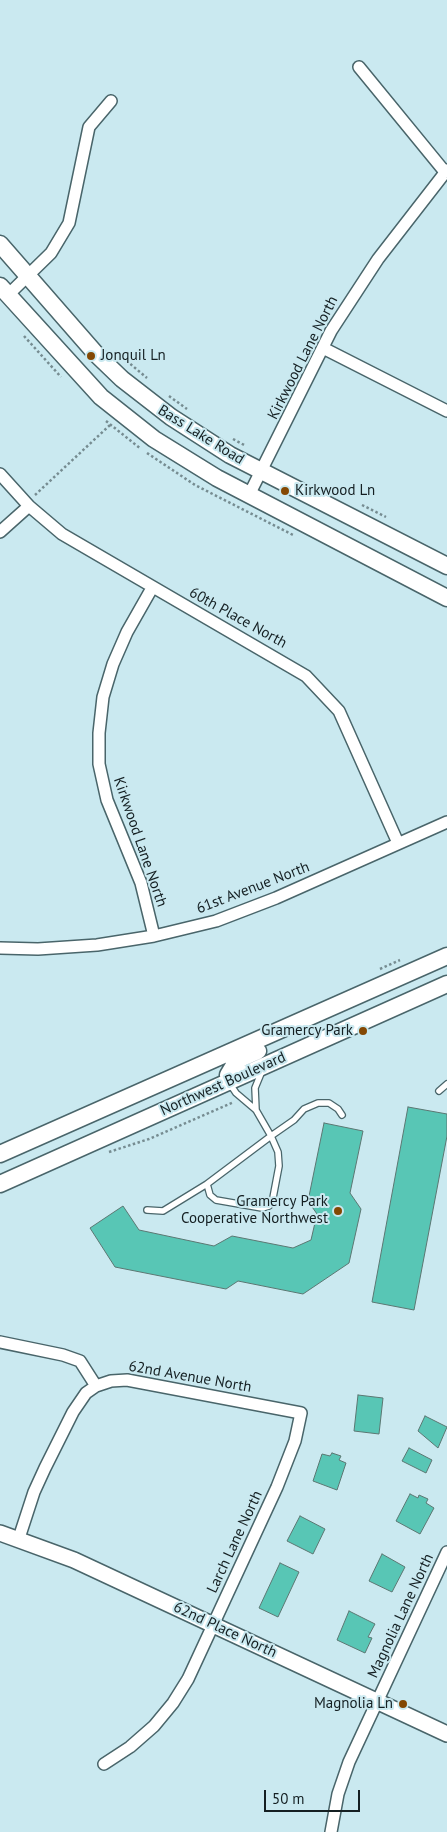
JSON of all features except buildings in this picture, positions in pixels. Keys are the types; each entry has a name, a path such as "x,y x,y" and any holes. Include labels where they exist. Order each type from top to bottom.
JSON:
{"main road":[{"name":"Bass Lake Road","path":"0,244 96,354 122,379 191,431 261,472 447,566"},
{"name":"Bass Lake Road","path":"4,290 59,353 101,397 127,420 185,460 447,598"},
{"path":"229,1082 230,1070 240,1060 410,984 440,959"},
{"name":"Northwest Boulevard","path":"0,1154 440,959"},
{"name":"Northwest Boulevard","path":"0,1184 447,984"}],"street":[{"path":"359,67 446,171"},
{"path":"4,290 28,276 51,253 69,223 89,127 111,101"},
{"name":"Kirkwood Lane North","path":"249,495 331,330 356,291 446,171"},
{"path":"323,348 447,411"},
{"name":"60th Place North","path":"0,474 29,506 62,534 152,588 284,661 306,676 339,711 398,843"},
{"path":"0,532 29,506"},
{"name":"Kirkwood Lane North","path":"152,588 127,632 113,664 103,696 99,733 99,764 107,800 140,883 154,936"},
{"name":"61st Avenue North","path":"0,948 38,949 97,945 154,936 216,921 268,902 447,822"},
{"path":"0,1342 63,1355 80,1361 96,1386 86,1393 73,1412 44,1468 19,1538"},
{"name":"62nd Avenue North","path":"96,1386 111,1381 127,1380 301,1413"},
{"name":"Larch Lane North","path":"104,1764 130,1747 154,1726 173,1703 188,1678 277,1487 295,1441 301,1413"},
{"name":"62nd Place North","path":"0,1533 19,1538 74,1560 447,1734"},
{"name":"Magnolia Lane North","path":"331,1832 343,1778 447,1552"}],"lane":[{"path":"256,1110 255,1088 260,1073 266,1065"},
{"path":"207,1184 210,1196 216,1200 262,1208 272,1203 279,1166 278,1152 256,1110 236,1093 229,1082"},
{"path":"439,1092 447,1084"},
{"path":"147,1210 163,1211 207,1184 304,1110 318,1103 329,1103 338,1109 342,1115"}],"path":[{"path":"112,348 149,380"},
{"path":"165,392 191,412"},
{"path":"29,506 35,494 110,425"},
{"path":"230,437 248,447"},
{"path":"356,502 389,519"},
{"path":"101,1155 149,1139 235,1102"}],"place":[{"name":"Jonquil Ln","path":"91,356"},
{"name":"Kirkwood Ln","path":"285,491"},
{"name":"Gramercy Park","path":"363,1031"},
{"name":"Gramercy Park Cooperative Northwest","path":"338,1211"},
{"name":"Magnolia Ln","path":"403,1704"}]}
